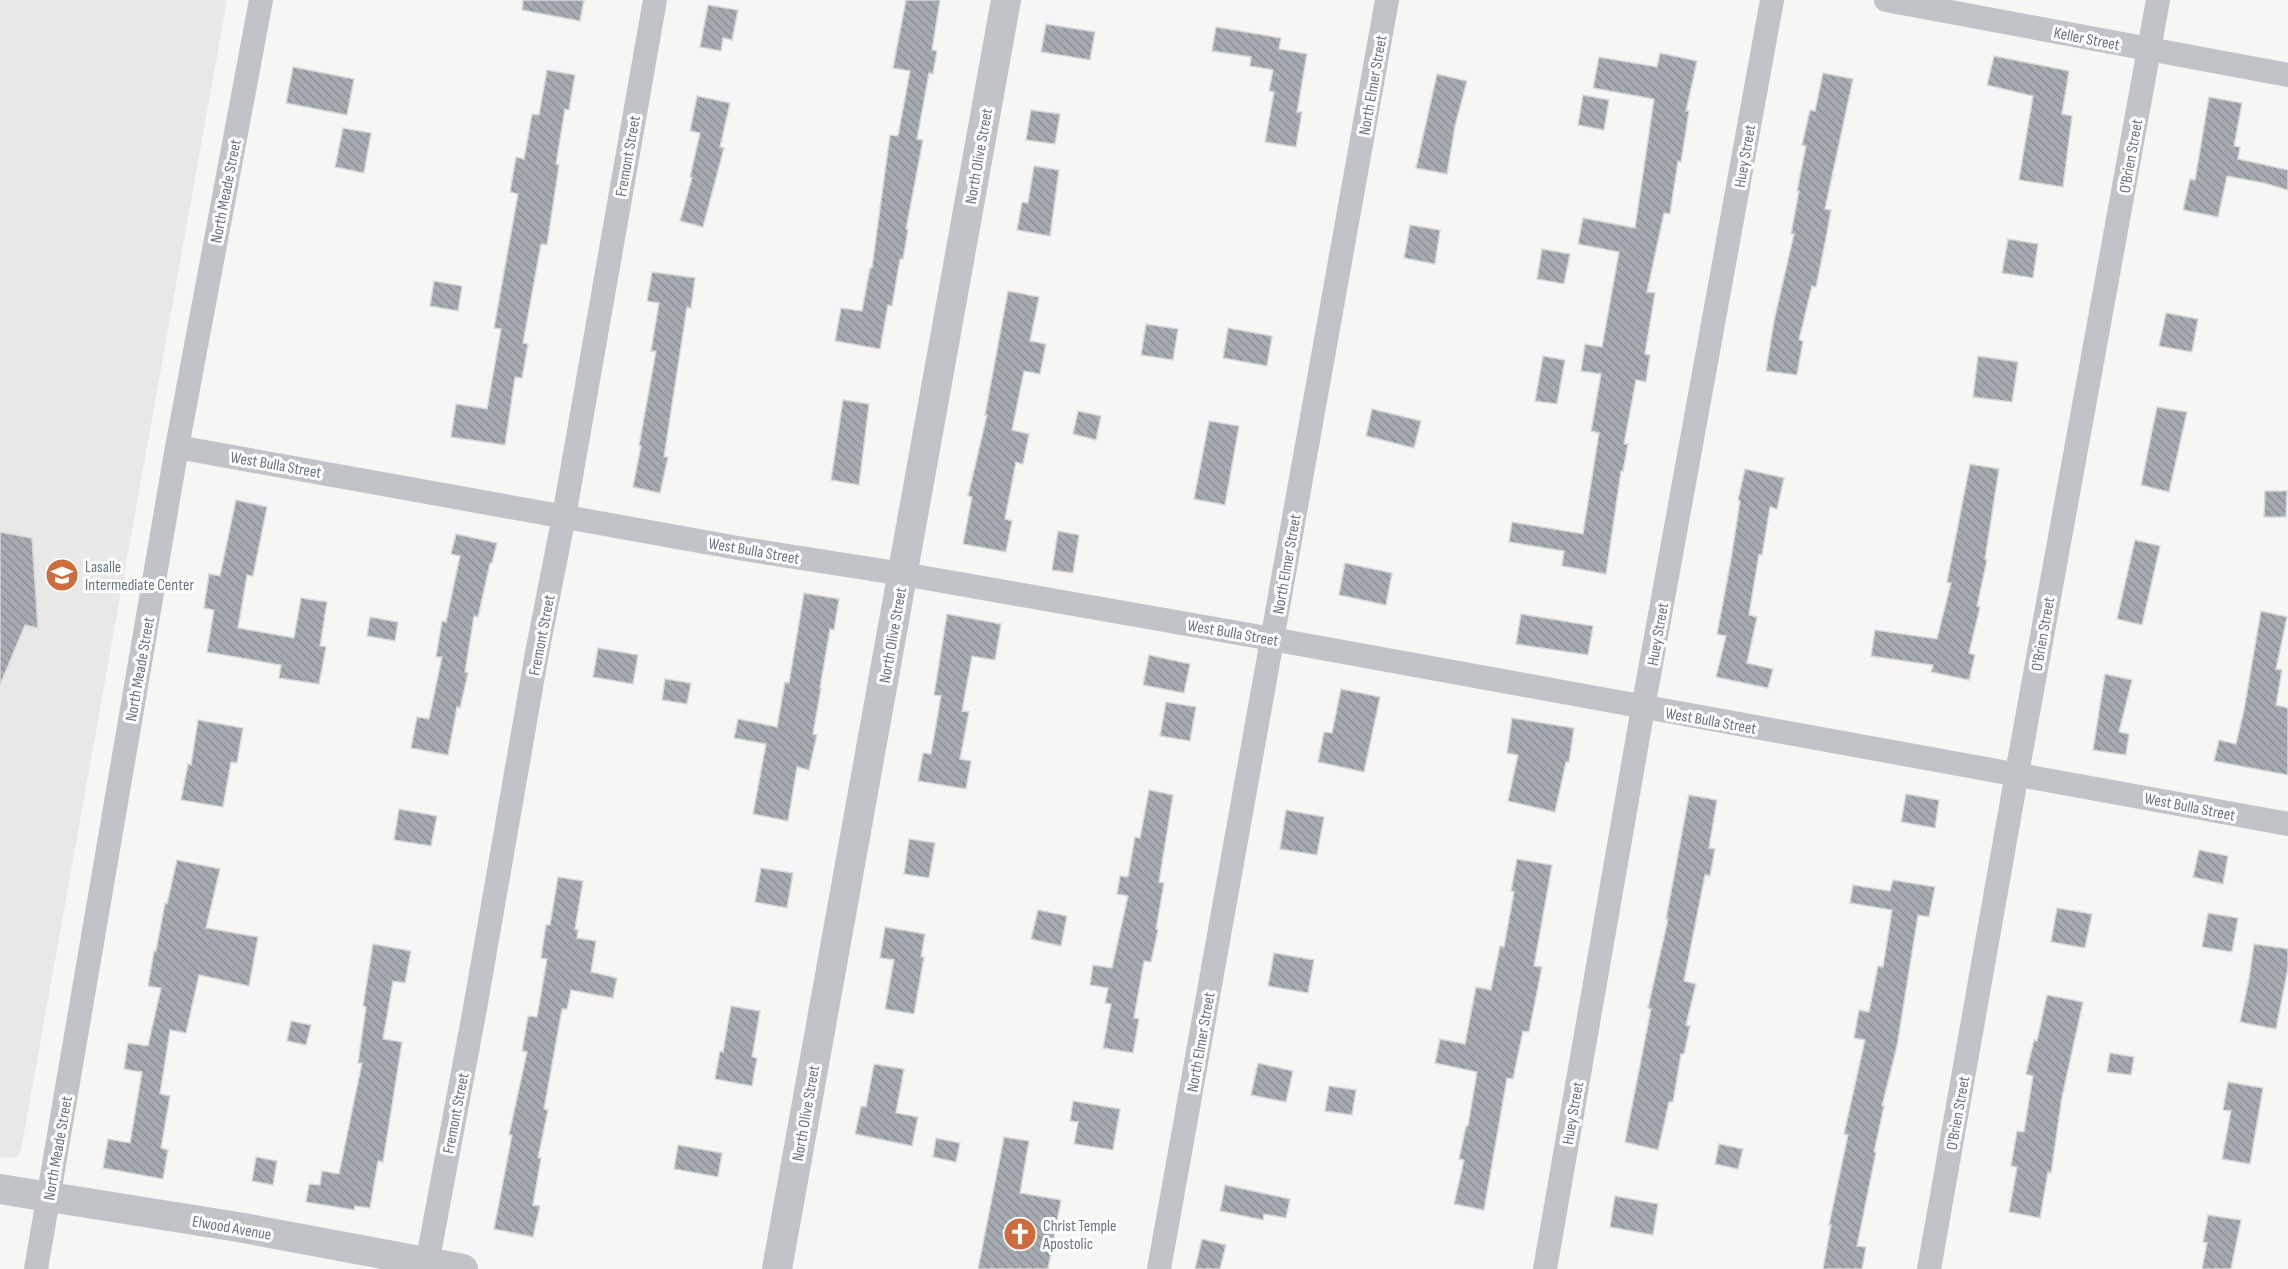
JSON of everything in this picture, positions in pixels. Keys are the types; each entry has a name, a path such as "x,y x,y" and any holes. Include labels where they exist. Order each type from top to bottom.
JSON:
{"street":[{"name":"North Meade Street","path":"36,1269 177,447 261,0"},
{"name":"Fremont Street","path":"427,1266 537,653 564,516 655,0"},
{"name":"North Olive Street","path":"777,1269 1006,0"},
{"name":"North Elmer Street","path":"1159,1269 1387,0"},
{"name":"Huey Street","path":"1545,1269 1643,708 1772,0"},
{"name":"Keller Street","path":"1886,0 2288,75"},
{"name":"O'Brien Street","path":"1929,1269 2158,0"},
{"name":"West Bulla Street","path":"177,447 738,548 903,574 1272,639 2288,824"},
{"name":"Elwood Avenue","path":"0,1189 238,1227 427,1266 463,1269"}],"shaded area":[{"name":"Lasalle Intermediate Center","path":"0,0 227,0 21,1150 17,1157 9,1158 0,1157"}],"building":[{"path":"523,0 584,0 580,21 522,10"},
{"path":"906,0 940,0 932,50 937,51 933,74 929,73 917,139 923,140 906,229 908,230 903,259 900,259 892,306 888,305 880,349 835,341 841,308 862,311 870,268 872,268 890,135 898,136 910,71 893,68"},
{"path":"708,5 738,10 732,40 723,38 721,51 700,47"},
{"path":"1046,24 1095,32 1090,60 1041,52"},
{"path":"1216,27 1281,38 1279,49 1307,54 1297,112 1302,112 1296,147 1265,142 1274,92 1269,91 1273,70 1250,66 1251,57 1212,51"},
{"path":"1660,53 1697,61 1686,111 1689,111 1670,214 1664,213 1647,292 1655,293 1645,354 1650,355 1646,382 1636,380 1624,444 1628,444 1623,471 1621,471 1606,574 1562,566 1564,551 1509,542 1512,522 1583,534 1599,433 1591,431 1601,374 1581,371 1585,344 1602,347 1619,252 1578,244 1583,218 1635,228 1654,99 1593,88 1599,57 1657,67"},
{"path":"1994,56 2069,71 2062,114 2072,116 2063,187 2019,180 2033,96 1987,85"},
{"path":"293,67 354,79 347,115 286,103"},
{"path":"547,70 575,75 569,110 565,109 547,245 541,244 523,343 528,344 522,378 515,377 505,445 451,437 456,404 487,409 501,329 494,328 518,194 510,192 516,157 524,159 532,114 539,115"},
{"path":"1823,73 1853,79 1825,209 1831,210 1826,238 1816,287 1812,286 1799,340 1803,341 1797,375 1766,371 1774,321 1794,234 1791,234 1806,146 1802,145 1810,110 1815,111"},
{"path":"1437,74 1467,81 1455,126 1447,174 1416,168"},
{"path":"1583,95 1609,100 1604,130 1578,125"},
{"path":"697,96 730,103 720,147 724,148 703,227 680,221 692,178 690,177 700,133 690,131"},
{"path":"2209,97 2242,103 2234,146 2240,147 2238,159 2288,170 2288,190 2227,176 2218,217 2183,210 2190,179 2195,180"},
{"path":"1031,110 1060,114 1055,144 1026,140"},
{"path":"343,128 371,133 364,173 335,167"},
{"path":"1034,166 1059,170 1050,236 1017,230 1022,202 1028,203"},
{"path":"1410,225 1440,230 1435,264 1404,258"},
{"path":"2008,239 2038,244 2033,278 2002,273"},
{"path":"1542,249 1570,254 1564,284 1537,279"},
{"path":"652,272 695,278 691,308 687,307 664,457 668,457 660,493 633,487 656,351 651,351 659,303 647,301"},
{"path":"434,281 462,286 458,311 430,306"},
{"path":"1008,291 1039,297 1030,341 1046,344 1040,374 1024,371 1012,430 1029,434 1023,464 1016,462 1005,519 1012,521 1006,552 963,544 972,497 968,496 987,415 985,415"},
{"path":"2166,313 2198,319 2192,352 2159,346"},
{"path":"1146,324 1178,329 1173,360 1141,355"},
{"path":"1228,328 1272,336 1267,366 1223,358"},
{"path":"1543,356 1565,360 1557,404 1535,401"},
{"path":"1978,356 2018,362 2012,402 1973,397"},
{"path":"843,400 869,404 859,485 831,480"},
{"path":"2157,407 2187,412 2169,492 2141,485"},
{"path":"1372,409 1421,421 1414,448 1366,436"},
{"path":"1078,411 1101,416 1096,440 1073,434"},
{"path":"1209,421 1239,426 1225,505 1194,499"},
{"path":"1970,464 1999,469 1985,559 1987,560 1977,606 1980,607 1969,653 1975,655 1969,680 1931,672 1933,665 1871,656 1875,630 1937,639 1951,583 1947,582"},
{"path":"1745,469 1784,478 1777,509 1770,507 1762,555 1759,554 1749,615 1757,617 1747,663 1773,669 1768,688 1716,677 1726,636 1717,634"},
{"path":"2265,491 2287,491 2286,517 2264,517"},
{"path":"236,500 267,507 253,576 247,575 238,628 294,638 301,598 327,602 320,646 326,647 319,684 279,678 281,665 207,652 214,610 204,608 209,574 220,576"},
{"path":"1058,531 1079,535 1073,573 1052,570"},
{"path":"0,532 32,538 38,628 25,625 0,685"},
{"path":"456,534 497,543 492,563 490,563 478,617 474,616 465,672 468,673 460,708 457,707 448,755 411,748 417,717 429,719 442,657 436,657 442,621 446,622 460,556 451,554"},
{"path":"2135,540 2160,546 2142,625 2117,619"},
{"path":"1345,563 1392,573 1386,605 1339,595"},
{"path":"804,593 839,599 834,630 830,629 813,734 817,735 809,770 797,767 788,821 753,814 766,744 734,738 738,719 777,727 785,682 789,683"},
{"path":"2261,611 2287,617 2276,669 2282,670 2276,705 2288,708 2288,775 2214,761 2219,740 2236,744"},
{"path":"947,614 1001,624 995,660 972,656 962,711 969,712 960,759 971,761 966,789 918,781 923,753 931,754 941,696 934,695"},
{"path":"1521,614 1593,626 1588,655 1516,644"},
{"path":"370,617 398,622 395,641 367,636"},
{"path":"598,648 638,655 633,684 593,677"},
{"path":"1149,655 1190,664 1184,693 1143,685"},
{"path":"2105,674 2132,680 2119,732 2129,734 2126,755 2093,750"},
{"path":"665,679 691,683 687,704 662,700"},
{"path":"1341,689 1380,697 1364,772 1318,762 1324,732 1332,733"},
{"path":"1166,702 1196,707 1190,741 1160,736"},
{"path":"1512,718 1574,728 1569,762 1566,762 1555,812 1508,801 1518,755 1507,753"},
{"path":"198,720 243,728 237,763 231,762 223,807 181,800 188,764 191,765"},
{"path":"1149,790 1173,795 1159,882 1164,883 1156,929 1158,930 1151,962 1144,961 1134,1018 1139,1019 1133,1053 1103,1048 1111,1004 1105,1003 1108,988 1090,985 1093,965 1112,968 1128,896 1117,894 1120,876 1128,877 1135,837 1140,838"},
{"path":"1906,794 1939,800 1935,828 1901,822"},
{"path":"1689,795 1717,800 1709,848 1715,849 1710,876 1705,875 1684,981 1696,984 1686,1025 1690,1026 1684,1054 1681,1054 1673,1102 1669,1102 1658,1150 1625,1142 1651,1009 1648,1008 1668,919 1666,919"},
{"path":"399,809 437,816 431,846 394,840"},
{"path":"1286,810 1324,817 1317,855 1280,849"},
{"path":"909,839 935,843 929,878 904,874"},
{"path":"2199,850 2228,856 2223,884 2193,877"},
{"path":"1517,859 1552,865 1534,966 1542,967 1529,1032 1523,1031 1513,1079 1507,1078 1484,1210 1454,1204 1464,1160 1459,1159 1466,1126 1468,1126 1477,1072 1435,1063 1440,1039 1465,1044 1476,987 1491,990 1500,946 1504,947 1514,892 1511,891"},
{"path":"177,860 220,869 206,928 258,937 249,986 199,975 186,1033 170,1030 160,1094 170,1096 161,1148 168,1150 163,1179 103,1168 108,1139 130,1143 142,1072 124,1069 128,1043 148,1046 161,988 148,986 165,903 167,904"},
{"path":"761,868 793,873 787,908 755,902"},
{"path":"558,877 583,881 575,929 578,930 577,938 596,941 591,972 617,978 613,998 571,990 567,1009 562,1009 544,1109 548,1110 538,1158 541,1158 533,1205 540,1206 533,1237 494,1229 512,1135 509,1135 527,1052 522,1051 528,1016 537,1017 547,959 541,958 546,925 550,925"},
{"path":"1893,880 1935,887 1929,917 1918,915 1897,1046 1882,1106 1884,1106 1874,1152 1876,1152 1857,1246 1866,1247 1862,1269 1823,1269 1831,1225 1829,1225 1848,1135 1844,1134 1865,1040 1854,1038 1859,1010 1869,1012 1878,966 1883,967 1892,910 1850,903 1853,885 1890,891"},
{"path":"2057,908 2092,914 2085,948 2051,942"},
{"path":"1038,910 1067,916 1061,946 1031,939"},
{"path":"2208,913 2238,918 2232,952 2202,947"},
{"path":"885,927 925,934 921,957 924,957 914,1014 885,1009 894,960 880,958"},
{"path":"373,944 411,951 405,983 393,981 383,1039 402,1042 383,1162 378,1161 370,1208 355,1206 354,1210 306,1202 309,1184 320,1185 322,1171 339,1174 362,1063 358,1063 366,1007 363,1006"},
{"path":"2254,944 2288,949 2288,968 2276,1029 2240,1022"},
{"path":"1274,953 1314,960 1308,993 1268,986"},
{"path":"2047,995 2083,1002 2062,1097 2051,1173 2048,1172 2040,1218 2009,1212 2017,1167 2011,1166 2017,1131 2024,1132 2033,1076 2026,1074 2034,1040 2037,1041"},
{"path":"731,1006 760,1011 752,1057 757,1058 752,1086 715,1079 720,1051 723,1052"},
{"path":"291,1021 311,1025 306,1045 287,1041"},
{"path":"2110,1053 2134,1057 2131,1075 2107,1072"},
{"path":"1258,1063 1293,1071 1286,1102 1251,1095"},
{"path":"874,1064 904,1069 896,1113 918,1117 912,1146 855,1134 861,1106 866,1107"},
{"path":"2228,1082 2263,1088 2250,1164 2222,1159 2231,1111 2223,1110"},
{"path":"1329,1086 1356,1090 1352,1115 1325,1111"},
{"path":"1073,1101 1120,1109 1113,1150 1074,1144 1078,1122 1070,1121"},
{"name":"Christ Temple Apostolic","path":"1004,1137 1029,1141 1020,1193 1061,1200 1048,1269 978,1269"},
{"path":"936,1138 960,1143 956,1162 933,1157"},
{"path":"1719,1144 1743,1149 1738,1169 1715,1164"},
{"path":"678,1145 722,1153 718,1177 674,1169"},
{"path":"256,1157 277,1161 273,1185 252,1181"},
{"path":"1225,1185 1290,1199 1286,1218 1264,1214 1263,1220 1220,1211"},
{"path":"1615,1196 1658,1204 1653,1235 1610,1227"},
{"path":"2208,1215 2241,1220 2231,1269 2202,1269 2207,1243 2203,1242"},
{"path":"1202,1239 1226,1245 1220,1269 1195,1269"}],"place":[{"name":"Lasalle Intermediate Center","path":"62,575"},
{"name":"Christ Temple Apostolic","path":"1020,1234"}]}
